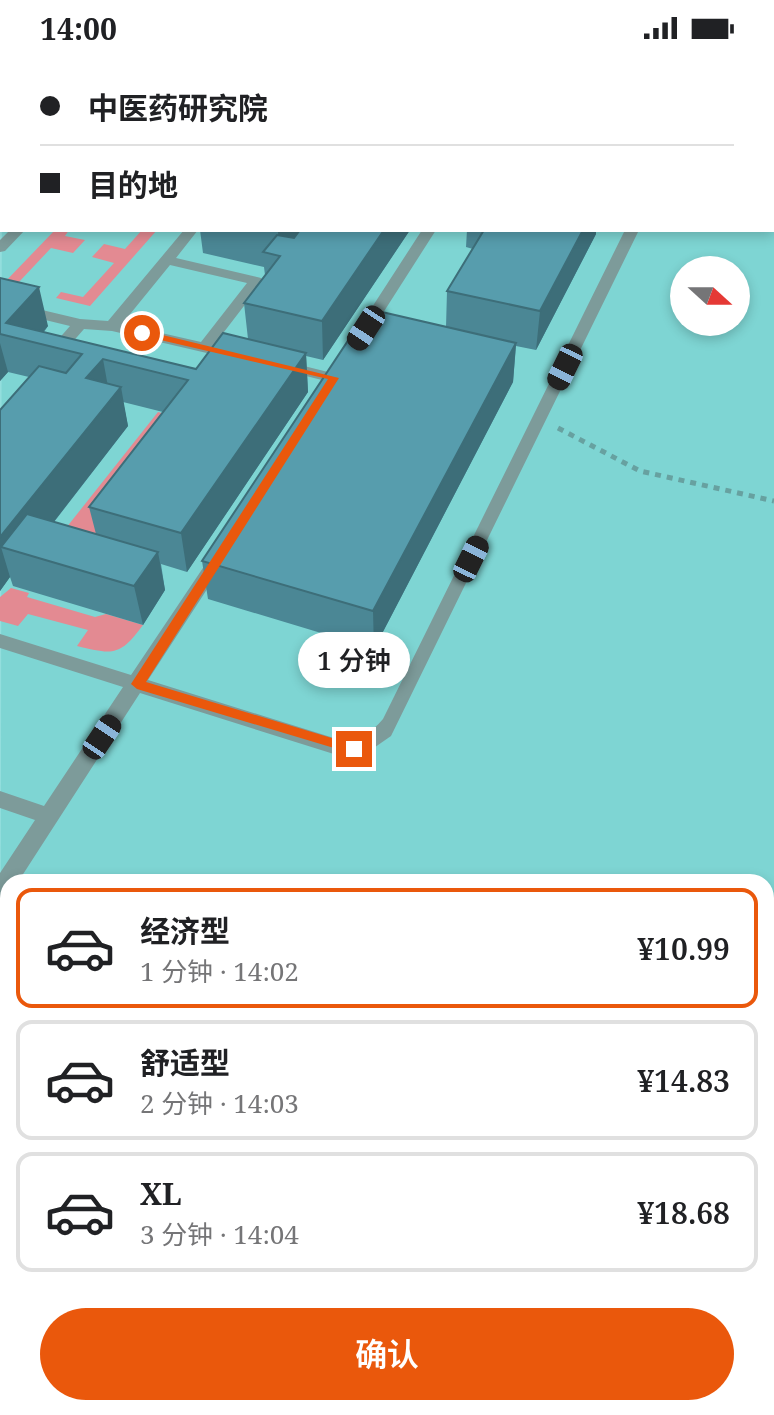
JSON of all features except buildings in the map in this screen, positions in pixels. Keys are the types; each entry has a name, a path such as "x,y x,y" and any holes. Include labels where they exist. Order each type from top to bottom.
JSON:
{"lane":[{"path":"0,248 16,232"},
{"path":"112,326 189,232"},
{"path":"0,304 80,324 112,326 255,359 339,371 428,232"},
{"path":"0,641 337,747 354,749 369,745 390,724 631,232"},
{"path":"166,260 256,281 204,348"},
{"path":"40,370 80,324"},
{"path":"11,874 232,538"},
{"path":"0,799 49,816"}],"path":[{"path":"538,421 569,432 613,460 641,472 774,501"}],"shaded area":[{"path":"2,232 774,232 774,874 1,874"},
{"path":"53,232 68,232 65,236 85,240 73,253 51,248 19,282 40,288 35,293 2,285"},
{"path":"140,232 155,232 90,306 56,298 61,292 83,297 114,263 92,257 104,244 125,249"},
{"path":"158,412 173,416 99,546 66,528"},
{"path":"11,588 29,593 27,597 95,617 106,614 143,625 122,648 100,651 77,646 88,630 28,614 18,626 0,621 0,597"}],"route":[{"path":"142,333 334,378 137,684 337,747 354,749"}]}
